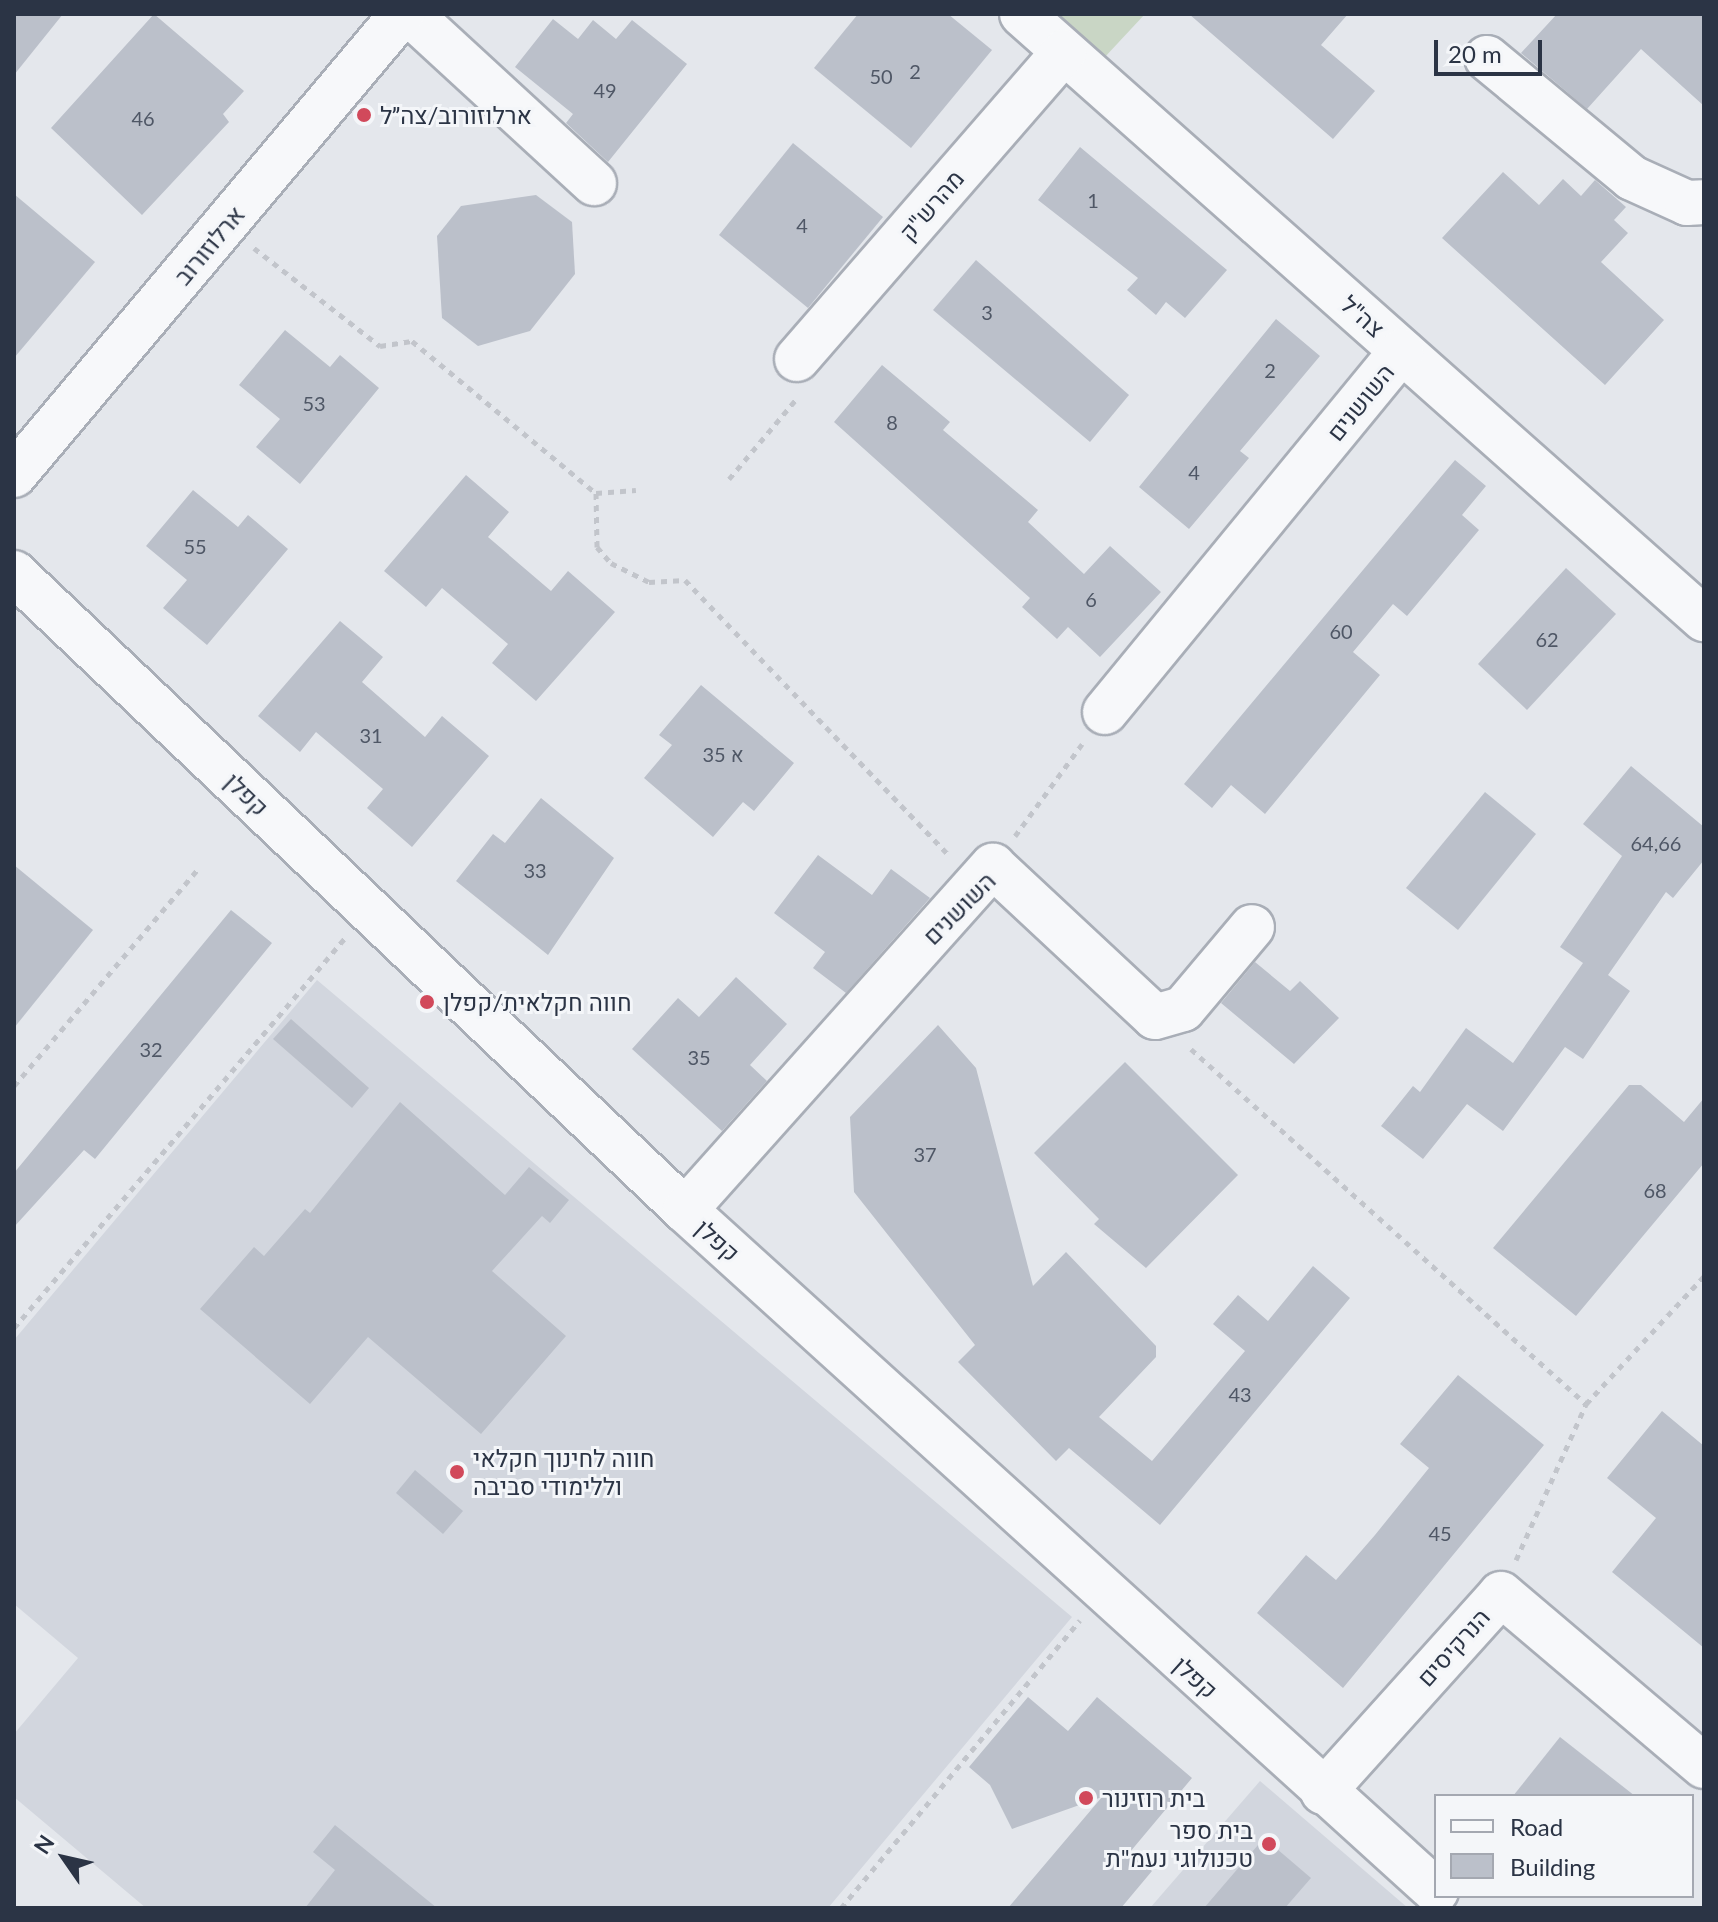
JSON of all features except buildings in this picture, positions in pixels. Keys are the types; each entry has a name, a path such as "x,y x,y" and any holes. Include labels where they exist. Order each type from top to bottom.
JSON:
{"street":[{"name":"ארלוזורוב","path":"14,475 402,14"},
{"path":"410,14 594,183"},
{"name":"צה\"ל","path":"1022,14 1704,619"},
{"name":"מהרש\"ק","path":"800,375 1064,52"},
{"path":"1487,58 1632,178 1687,203 1704,202"},
{"name":"השושנים","path":"1105,712 1402,351"},
{"name":"קפלן","path":"14,573 685,1210 1323,1792 1434,1889"},
{"name":"השושנים","path":"685,1210 985,875 1155,1017"},
{"path":"1155,1017 1183,1009 1252,927"},
{"name":"הנרקיסים","path":"1323,1792 1501,1594 1704,1766"}],"path":[{"path":"225,225 380,346 412,341 596,493 636,490"},
{"path":"729,479 800,375"},
{"path":"596,493 597,547 611,563 649,582 685,580 985,875 1105,712"},
{"path":"14,1086 198,869"},
{"path":"14,1328 369,910"},
{"path":"1155,1017 1586,1404"},
{"path":"1501,1594 1586,1404 1704,1276"},
{"path":"841,1908 1104,1592"}],"shaded area":[{"name":"חווה לחינוך חקלאי וללימודי סביבה","path":"317,980 1072,1617 828,1908 146,1908 14,1797 14,1734 78,1658 14,1604 14,1340"},
{"name":"בית ספר טכנולוגי נעמ\"ת","path":"1260,1781 1408,1908 1150,1908"}],"green space":[{"path":"1053,14 1145,14 1104,58"}],"place":[{"name":"ארלוזורוב/צה״ל","path":"364,115"},
{"name":"חווה חקלאית/קפלן","path":"427,1002"},
{"name":"חווה לחינוך חקלאי וללימודי סביבה","path":"457,1472"},
{"name":"בית רוזינור","path":"1086,1798"},
{"name":"בית ספר טכנולוגי נעמ\"ת","path":"1269,1844"}]}
